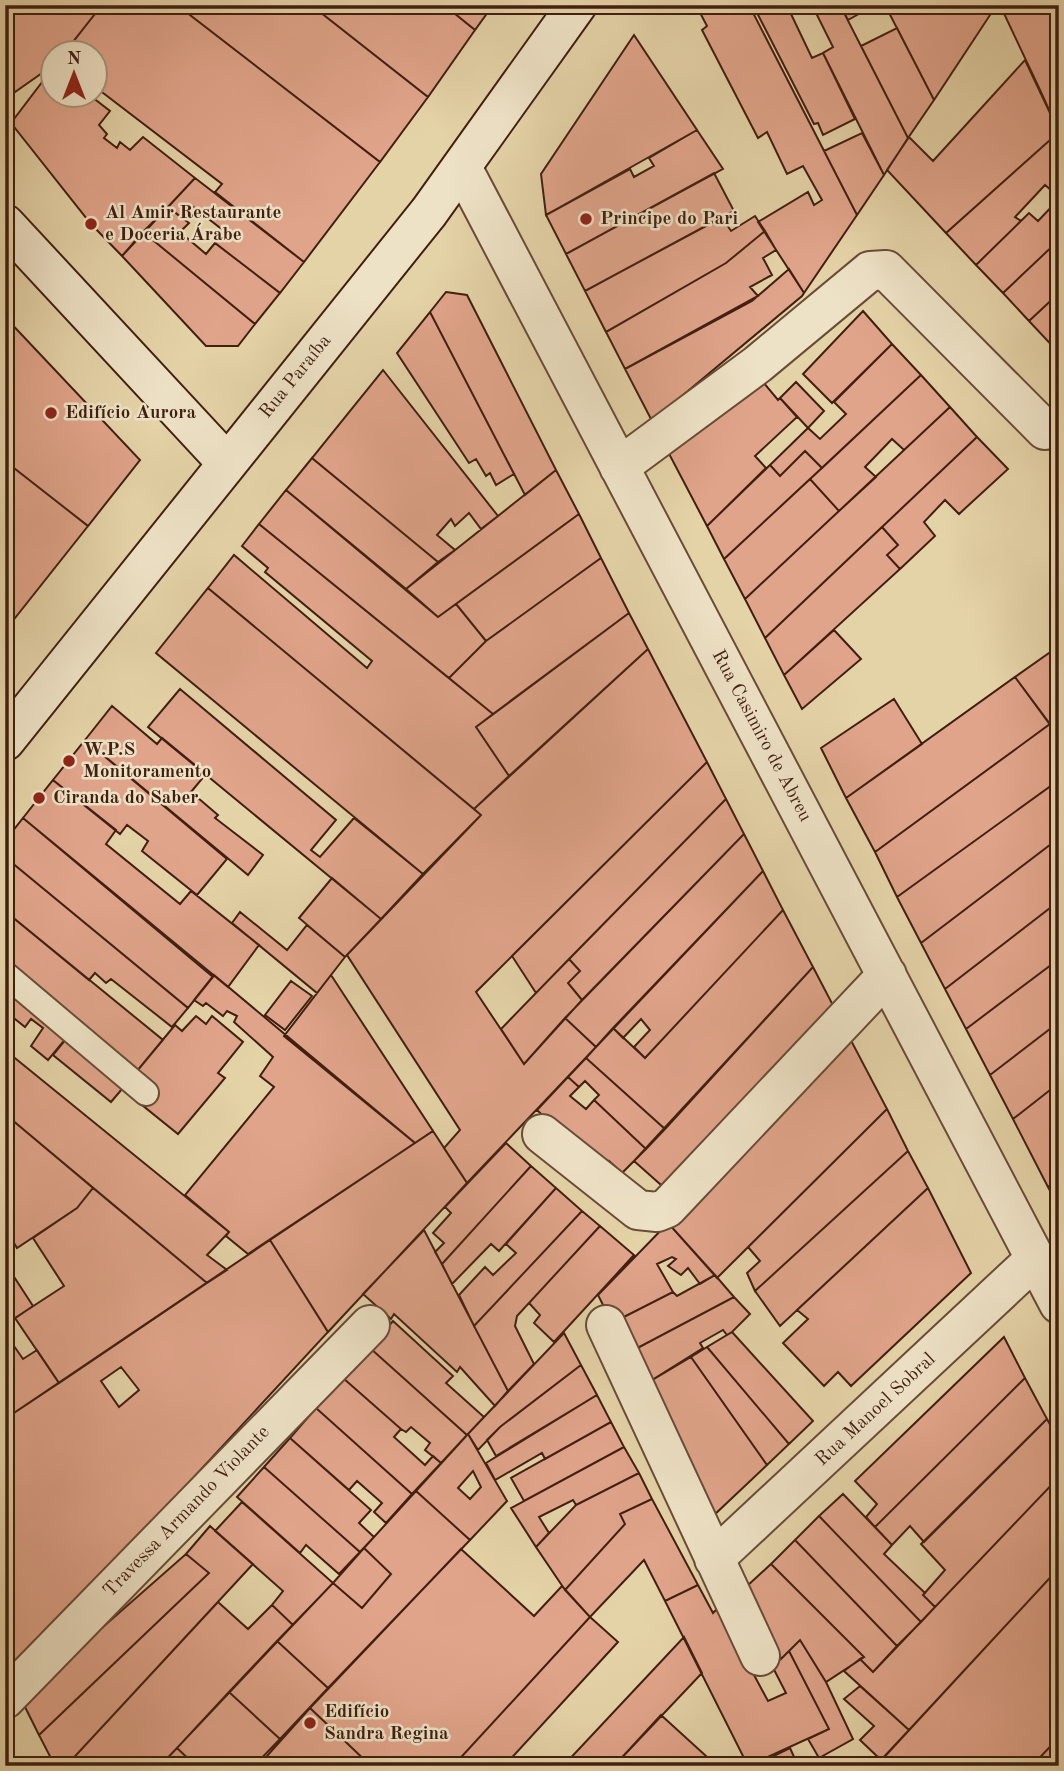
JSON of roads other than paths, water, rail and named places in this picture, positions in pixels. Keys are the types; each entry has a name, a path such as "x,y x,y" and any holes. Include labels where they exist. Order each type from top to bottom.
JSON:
{"street":[{"name":"Rua Paraíba","path":"5,741 463,169 577,5"},
{"name":"Rua Casimiro de Abreu","path":"463,169 1059,1304"},
{"path":"5,224 227,463"},
{"path":"619,467 758,364 870,271 878,269 886,270 1045,430"},
{"path":"542,1134 638,1210 657,1212 667,1208 887,975"},
{"name":"Rua Manoel Sobral","path":"714,1559 1035,1259"},
{"name":"Travessa Armando Violante","path":"5,1699 370,1325"},
{"path":"606,1325 760,1656"}],"lane":[{"path":"5,974 146,1093"}],"place":[{"name":"Principe do Pari","path":"586,219"},
{"name":"Al Amir Restaurante e Doceria Árabe","path":"91,224"},
{"name":"Edifício Aurora","path":"51,413"},
{"name":"W.P.S Monitoramento","path":"69,761"},
{"name":"Ciranda do Saber","path":"39,798"},
{"name":"Edifício Sandra Regina","path":"310,1723"}]}
